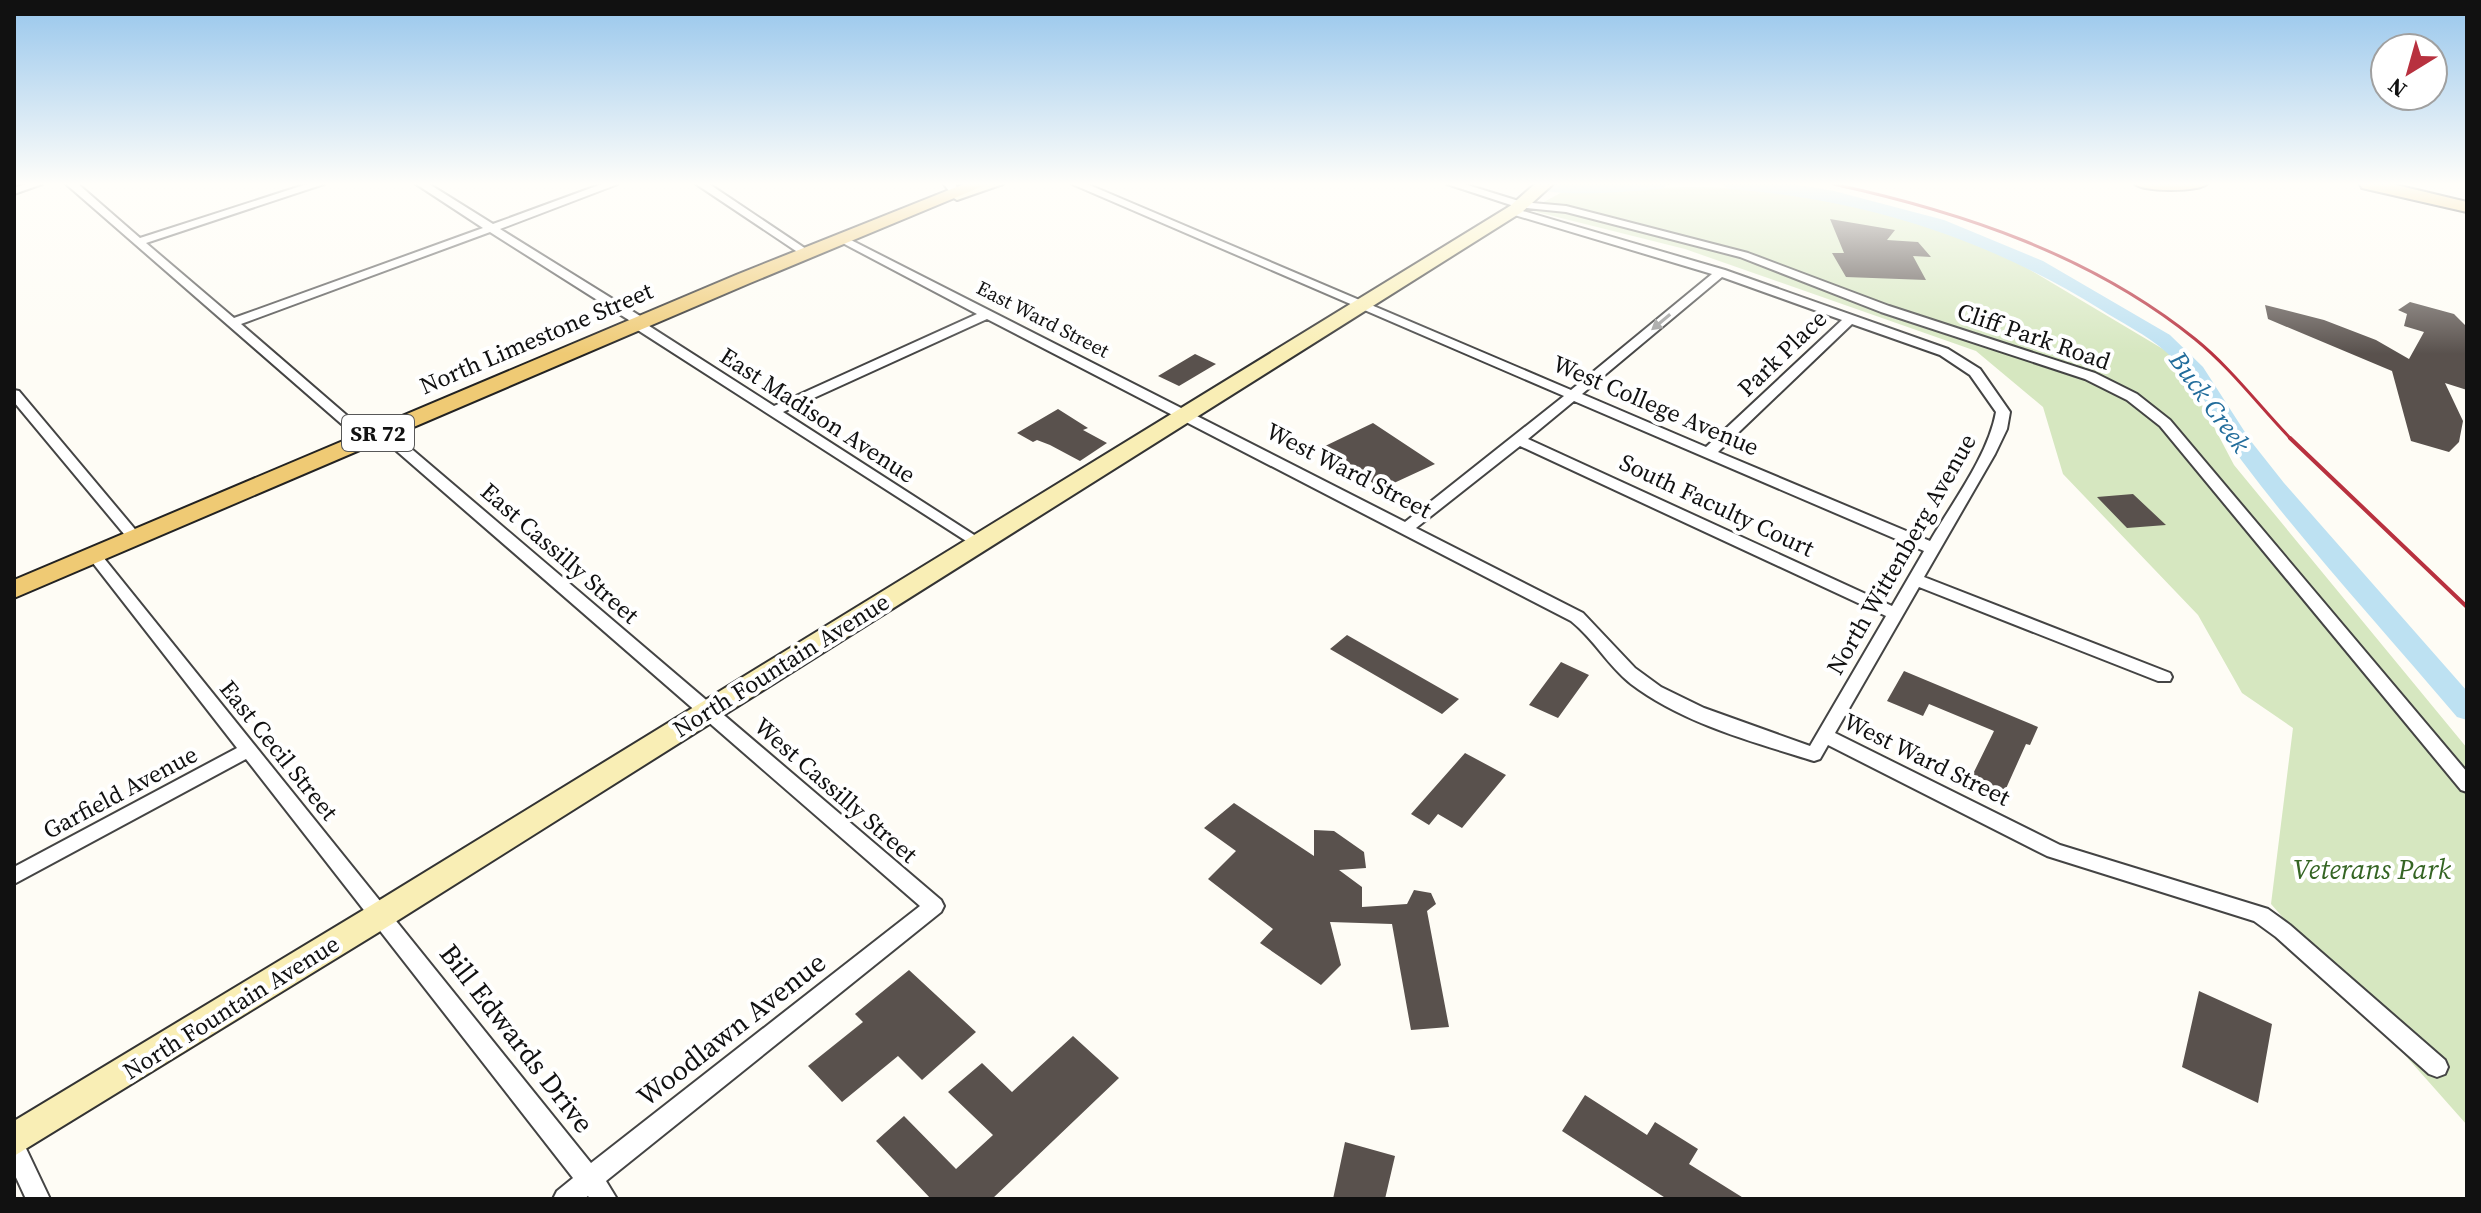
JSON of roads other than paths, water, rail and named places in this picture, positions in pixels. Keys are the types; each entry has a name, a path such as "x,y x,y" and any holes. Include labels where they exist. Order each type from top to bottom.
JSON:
{"main road":[{"name":"North Limestone Street","path":"14,590 837,241"}],"street":[{"path":"138,242 142,241"},
{"path":"231,323 456,241"},
{"name":"East Madison Avenue","path":"510,241 977,543"},
{"path":"787,241 806,253"},
{"name":"East Ward Street","path":"844,241 1184,414"},
{"name":"West College Avenue","path":"1209,241 1934,549"},
{"name":"North Fountain Avenue","path":"14,1140 381,915 1463,241"},
{"path":"1627,241 1851,318"},
{"name":"Cliff Park Road","path":"1690,241 1723,249 1895,313 2065,367 2132,397 2165,423 2467,785"},
{"name":"East Cassilly Street","path":"138,242 231,323 374,435 706,711"},
{"path":"1406,529 1573,396 1721,272"},
{"path":"773,412 987,314"},
{"name":"North Wittenberg Avenue","path":"1825,736 2000,429 2003,412 1975,372 1955,358 1851,318"},
{"name":"Park Place","path":"1708,453 1851,318"},
{"path":"14,394 134,537"},
{"name":"West Ward Street","path":"1184,414 1577,617 1590,627 1637,680 1675,701 1814,754 1825,736 2054,851 2261,915 2437,1067"},
{"name":"South Faculty Court","path":"1519,440 1896,614"},
{"name":"East Cecil Street","path":"94,555 381,915"},
{"path":"1916,580 2164,677"},
{"name":"West Cassilly Street","path":"706,711 934,906"},
{"name":"Garfield Avenue","path":"14,876 249,749"},
{"name":"Woodlawn Avenue","path":"565,1199 934,906"},
{"name":"Bill Edwards Drive","path":"381,915 605,1199"},
{"path":"14,1148 38,1199"}],"waterway":[{"name":"Buck Creek","path":"1981,241 2083,290 2168,343 2185,359 2196,371 2240,443 2276,488 2467,710"}],"railway":[{"path":"2024,241 2113,283 2155,309 2208,350 2291,439"},
{"path":"2291,439 2467,607"}],"park label":[{"name":"Veterans Park","path":"2372,869"}]}
